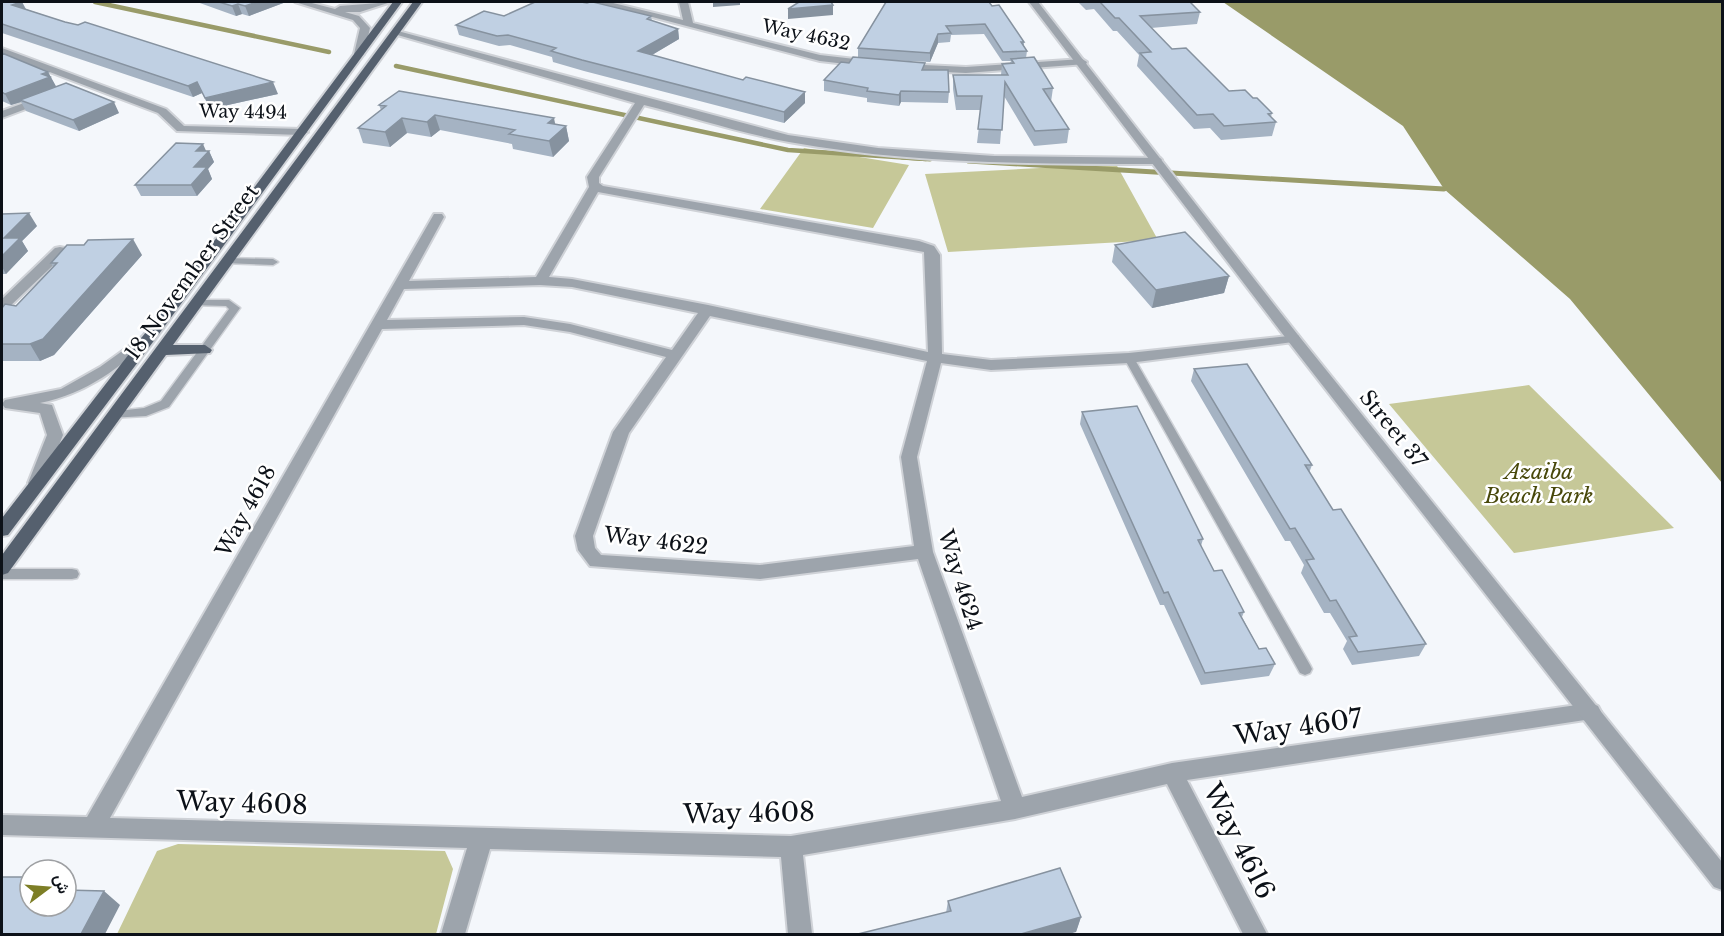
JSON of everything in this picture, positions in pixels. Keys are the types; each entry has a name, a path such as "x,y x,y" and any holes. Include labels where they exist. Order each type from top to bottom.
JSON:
{"main road":[{"name":"18 November Street","path":"2,530 151,335 398,2"},
{"name":"18 November Street","path":"2,568 417,2"},
{"path":"160,350 205,350"}],"street":[{"path":"300,2 356,18 365,28 358,54"},
{"path":"330,10 360,9 386,2"},
{"name":"Way 4632","path":"600,2 820,58 888,66 966,70 1082,62"},
{"path":"684,2 688,24"},
{"name":"Street 37","path":"1034,2 1293,338 1722,879"},
{"path":"397,32 641,101 788,138 878,151 994,160 1156,160"},
{"name":"Way 4494","path":"2,51 162,111 182,129 302,132"},
{"path":"2,115 88,82"},
{"path":"540,281 595,187 593,177 641,101"},
{"name":"Way 4624","path":"595,187 609,193 919,245 929,249 933,255 935,358 909,457 924,552 1015,809"},
{"name":"Way 4618","path":"93,827 438,217"},
{"path":"2,306 60,251"},
{"path":"398,285 540,281 573,283 708,309 935,358 992,365 1129,358 1293,338"},
{"name":"Way 4622","path":"708,309 621,432 585,536 587,550 596,561 760,572 924,552"},
{"path":"376,325 524,321 570,328 675,355"},
{"path":"6,404 65,393 105,370 151,335"},
{"path":"6,404 46,409 55,435 35,487"},
{"name":"Way 4607","path":"1015,809 1172,773 1591,712"},
{"name":"Way 4616","path":"1172,773 1255,934"},
{"name":"Way 4608","path":"2,825 791,847 1015,809"},
{"path":"453,934 482,837"},
{"path":"791,847 800,934"}],"lane":[{"path":"226,261 273,262"},
{"path":"113,415 146,412 165,404 235,305 195,303"},
{"path":"1129,358 1305,669"},
{"path":"2,574 72,574"}],"green space":[{"path":"804,148 909,165 873,228 760,209"},
{"path":"1116,164 1158,240 948,252 925,174"},
{"name":"Azaiba Beach Park","path":"1529,385 1674,528 1514,553 1389,404"},
{"path":"178,844 445,851 453,869 436,934 117,934 157,851"}],"shaded area":[{"path":"1223,2 1722,2 1722,483 1570,299 1444,189 1403,126"}],"building":[{"path":"2,2 21,2 12,5 65,22 78,25 85,22 273,82 205,98 197,82 188,86 2,24"},
{"path":"219,2 257,2 245,6 238,4 232,6"},
{"path":"535,2 593,2 651,16 647,19 678,29 638,51 743,80 746,77 805,92 784,112 582,60 551,51 556,48 508,35 497,36 456,25 484,11 504,16"},
{"path":"799,2 831,2 833,5 788,9"},
{"path":"886,2 989,2 992,6 999,5 1024,42 1021,42 1027,51 1003,52 985,24 946,26 951,33 938,34 930,53 858,48"},
{"path":"1100,2 1190,2 1200,12 1140,16 1172,49 1186,48 1229,91 1245,90 1253,98 1257,98 1272,113 1268,114 1276,122 1224,126 1213,114 1197,115 1140,53 1151,52 1119,18 1115,18"},
{"path":"2,53 48,72 42,74 50,77 5,94 2,92"},
{"path":"853,57 925,63 922,70 948,70 949,92 901,91 899,95 867,91 868,88 824,80 841,62 849,63"},
{"path":"1034,57 1053,88 1043,89 1069,129 1035,131 1005,82 1002,130 978,129 982,96 957,96 953,75 1008,75 1002,64 1014,63 1011,59"},
{"path":"66,83 114,102 73,120 20,100"},
{"path":"399,91 554,118 548,123 566,126 549,141 509,134 515,130 435,115 427,122 402,118 385,132 358,128 386,106 379,105"},
{"path":"176,143 203,144 196,151 209,151 194,167 207,167 191,185 135,185"},
{"path":"29,213 4,238 20,238 2,256 2,214"},
{"path":"1185,232 1229,276 1156,290 1115,245"},
{"path":"133,239 43,339 30,344 2,344 2,308 5,304 16,306 57,263 51,263 67,245 84,245 88,240"},
{"path":"1247,364 1312,465 1305,465 1333,510 1341,509 1426,644 1358,652 1349,637 1357,636 1336,600 1330,601 1306,560 1314,559 1295,528 1290,529 1194,369"},
{"path":"1137,406 1203,539 1198,540 1214,571 1222,570 1244,612 1239,613 1259,649 1266,648 1275,664 1205,673 1168,592 1164,593 1082,412"},
{"path":"1060,868 1081,917 1021,934 858,934 951,911 948,901"},
{"path":"2,877 18,877 18,918 78,918 78,890 104,891 81,934 2,934"}],"waterway":[{"path":"95,2 329,52"},
{"path":"396,66 788,150 926,159"},
{"path":"902,157 930,159"},
{"path":"968,161 1444,189"}]}
